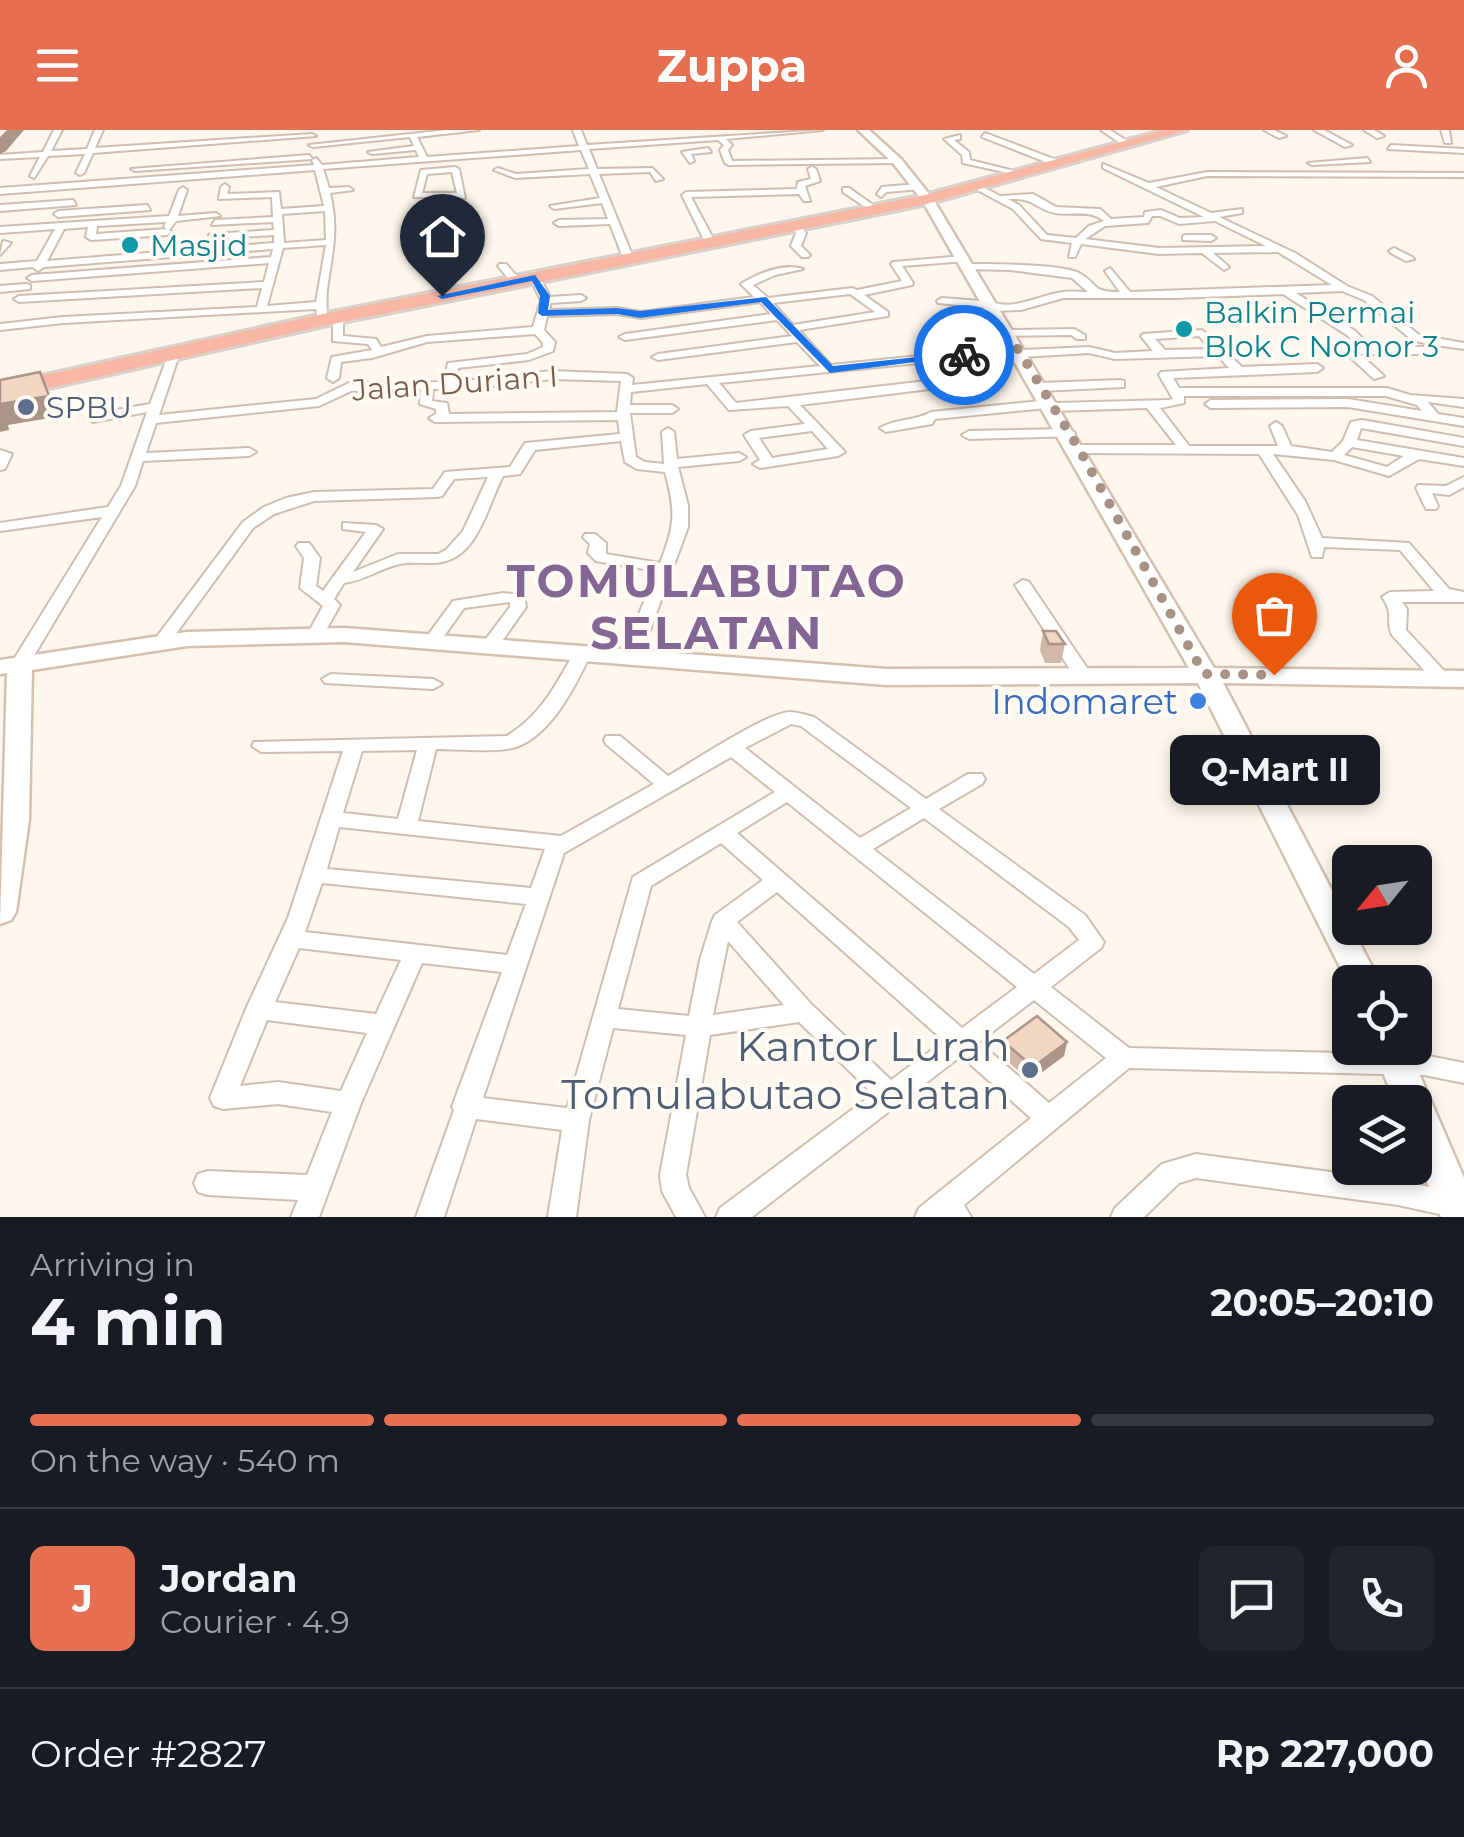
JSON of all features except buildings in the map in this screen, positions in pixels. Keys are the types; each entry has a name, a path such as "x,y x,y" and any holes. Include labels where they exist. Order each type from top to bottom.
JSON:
{"highway":[{"path":"0,392 327,314 796,227 878,202 976,186 1060,164 1095,162 1129,145 1180,130"}],"street":[{"path":"34,176 58,130"},
{"path":"80,173 98,130"},
{"path":"123,182 138,130"},
{"path":"171,166 179,130"},
{"path":"217,163 219,130"},
{"path":"65,174 263,160 313,143 410,134 454,138 474,130"},
{"path":"576,130 629,260"},
{"path":"654,130 674,141"},
{"path":"690,160 686,152 724,150 728,145 702,130"},
{"path":"0,191 319,169 373,170 425,161 457,162 819,130"},
{"path":"863,130 897,161 922,193 1074,441 1309,866 1356,965"},
{"path":"946,130 957,137"},
{"path":"1105,130 1129,145"},
{"path":"1268,130 1282,136"},
{"path":"1318,130 1348,145"},
{"path":"1368,130 1380,136"},
{"path":"1445,130 1448,141"},
{"path":"0,158 218,142 263,134 352,148"},
{"path":"263,134 263,160"},
{"path":"410,134 425,161"},
{"path":"1013,134 948,138 966,154 966,161 1022,174"},
{"path":"985,136 1060,164"},
{"path":"1408,136 1464,142"},
{"path":"454,138 462,196 418,195 424,172 457,162"},
{"path":"313,143 330,208 327,314 337,338 372,341 378,351"},
{"path":"372,152 436,145"},
{"path":"1391,147 1438,149 1464,156"},
{"path":"724,150 727,162 759,172 897,161"},
{"path":"1416,156 1446,164 1463,175"},
{"path":"1312,163 1446,164 1464,156"},
{"path":"593,169 628,160"},
{"path":"1095,162 1280,249 1342,288 1368,298 1410,334 1430,344 1464,346"},
{"path":"1379,165 1392,174"},
{"path":"498,170 515,176 593,169 652,170 659,180"},
{"path":"710,244 686,195 804,195 801,184 816,181 812,169"},
{"path":"759,172 777,170"},
{"path":"749,193 749,184 763,183 759,172"},
{"path":"1148,186 1200,174 1463,175"},
{"path":"17,177 50,175"},
{"path":"506,184 515,176"},
{"path":"153,269 186,178"},
{"path":"716,180 718,193"},
{"path":"306,181 348,190"},
{"path":"976,186 1003,197 1041,236 1160,256 1280,249"},
{"path":"207,250 219,206 211,188"},
{"path":"183,190 197,189"},
{"path":"846,190 878,202"},
{"path":"1003,197 1030,196 1054,210 1100,212 1106,220"},
{"path":"0,208 138,198 134,209"},
{"path":"554,206 606,200"},
{"path":"88,212 94,201"},
{"path":"0,219 177,206"},
{"path":"0,230 173,218 219,206 277,212 330,208"},
{"path":"219,206 277,212"},
{"path":"1164,226 1239,210"},
{"path":"212,236 277,212"},
{"path":"261,310 276,260 277,212"},
{"path":"1072,255 1076,242 1106,220 1148,220 1148,214 1157,212 1192,223 1229,251"},
{"path":"5,316 42,264 65,214"},
{"path":"558,223 616,226"},
{"path":"93,224 91,238 167,232"},
{"path":"576,233 616,226"},
{"path":"796,227 802,233 796,246 805,255"},
{"path":"2,246 16,229"},
{"path":"1186,238 1211,238"},
{"path":"0,267 332,242"},
{"path":"1205,251 1224,267"},
{"path":"1394,251 1410,259"},
{"path":"0,289 79,274 276,260"},
{"path":"221,288 228,263"},
{"path":"544,307 660,312 858,293 908,283 896,264 966,263 1075,275 1096,294"},
{"path":"502,266 526,280 544,307 538,330"},
{"path":"170,290 182,267"},
{"path":"714,305 704,295 773,272 798,268"},
{"path":"118,294 127,271"},
{"path":"1110,271 1127,295"},
{"path":"68,296 79,274"},
{"path":"746,284 766,300 830,370"},
{"path":"19,299 268,285"},
{"path":"739,457 671,466 632,462 624,413 627,390 960,356 1006,328 1026,306 1048,296 1342,288"},
{"path":"1286,291 1351,333 1367,349"},
{"path":"658,357 884,314 858,293"},
{"path":"813,296 843,322"},
{"path":"544,307 581,298"},
{"path":"942,302 1006,328 1115,356 1222,352"},
{"path":"0,327 261,310 327,314"},
{"path":"660,312 676,330"},
{"path":"5,316 21,316 26,324"},
{"path":"626,337 780,316"},
{"path":"964,322 1074,332 1081,337"},
{"path":"333,378 336,359 372,356 378,351 444,338 538,330"},
{"path":"452,366 544,353 549,344 538,330"},
{"path":"1162,354 1146,336 1202,333 1239,371"},
{"path":"444,338 452,366 450,386"},
{"path":"1378,376 1352,354 1367,349 1426,351 1432,349 1430,344"},
{"path":"0,912 6,863 18,817 10,665 113,511 140,457 174,352"},
{"path":"960,356 986,410"},
{"path":"1048,399 1152,406 1177,402 1178,392 1165,374 1317,368"},
{"name":"Jalan Durian I","path":"92,418 319,402 350,388 450,386 568,375 624,377 628,379 627,390"},
{"path":"712,382 733,408 970,380"},
{"path":"886,428 927,421 930,416 986,410 1120,384"},
{"path":"428,385 426,404 443,406 438,418 503,414 532,420 672,410"},
{"path":"1178,392 1363,390 1464,403"},
{"path":"1411,397 1427,406 1434,417"},
{"path":"792,402 816,427 838,452 764,463 751,435 816,427"},
{"path":"1211,404 1348,402 1464,422"},
{"path":"1152,406 1186,450"},
{"path":"1335,456 1349,443 1356,425 1362,424 1464,442"},
{"path":"1276,426 1286,450"},
{"path":"630,660 681,526 668,432"},
{"path":"969,434 1186,450 1286,450 1335,456 1389,472 1417,454"},
{"path":"161,642 248,525 263,514 308,496 432,494 441,492 450,475 518,470 530,446 626,437"},
{"path":"1349,443 1464,462"},
{"path":"1264,451 1288,482 1318,548 1406,547 1438,587 1458,597"},
{"path":"140,457 249,452"},
{"path":"0,454 5,454 0,466"},
{"path":"342,578 366,574 383,562 439,560 452,554 470,532 478,507 498,472"},
{"path":"1431,506 1423,488 1449,491 1464,481"},
{"path":"0,527 113,511"},
{"path":"325,600 376,529 348,526"},
{"path":"590,537 598,543 596,552 601,558 666,568"},
{"path":"304,546 312,558 308,588 332,605 315,635"},
{"path":"1023,584 1084,677"},
{"path":"1453,678 1398,631 1399,609 1390,596 1458,597"},
{"path":"431,642 459,604 486,603 499,597 520,599 488,647"},
{"path":"10,665 161,642 315,635 886,677 1204,674 1453,678"},
{"path":"261,746 515,740 555,704 580,655"},
{"path":"331,679 433,684"},
{"path":"333,819 560,843 780,721 807,720 1090,933 1093,942 1087,950 730,1217"},
{"path":"613,740 666,784"},
{"path":"407,824 428,742"},
{"path":"348,1103 278,1093 223,1098 292,939 354,744"},
{"path":"732,748 1124,1058 1332,1057"},
{"path":"860,847 976,779"},
{"path":"562,1217 576,1120 641,882 789,792"},
{"path":"721,832 1049,1118"},
{"path":"430,1217 514,965 560,843"},
{"path":"314,876 538,897"},
{"path":"691,1217 676,1191 674,1174 699,1027 723,921 777,881"},
{"path":"723,921 804,1012 892,1097"},
{"path":"292,939 514,965"},
{"path":"305,1217 348,1103 415,954"},
{"path":"258,1010 382,1025"},
{"path":"603,1016 699,1027 804,1012"},
{"path":"943,1213 1049,1118 1124,1058"},
{"path":"1424,1065 1464,1073"},
{"path":"465,1107 576,1120"},
{"path":"1432,1147 1459,1211"},
{"path":"1125,1217 1171,1173 1196,1166 1398,1193 1459,1211"},
{"path":"208,1183 315,1188"}],"way so far":[{"path":"964,355 1018,349 1079,449 1204,674 1274,675"}],"place":[{"name":"Masjid","path":"130,245"},
{"name":"Balkin Permai Blok C Nomor 3","path":"1184,329"},
{"name":"SPBU","path":"26,407"},
{"name":"Q-Mart II","path":"1274,675"},
{"name":"Indomaret","path":"1198,701"},
{"name":"Kantor Lurah Tomulabutao Selatan","path":"1030,1070"}],"district":[{"name":"TOMULABUTAO SELATAN","path":"707,606"}],"route":[{"path":"442,296 535,278 546,300 542,313 640,314 763,299 830,370 964,355"}]}
